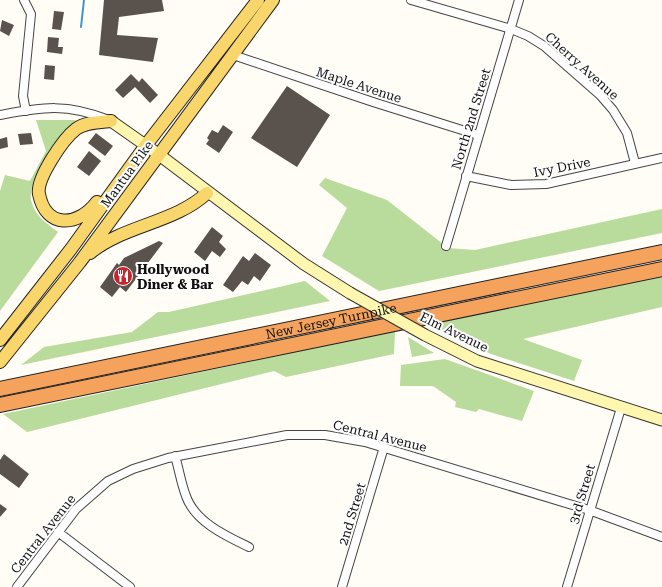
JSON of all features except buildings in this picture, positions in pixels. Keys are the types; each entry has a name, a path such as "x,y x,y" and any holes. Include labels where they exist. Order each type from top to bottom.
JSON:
{"highway":[{"name":"New Jersey Turnpike","path":"0,389 662,252"},
{"name":"New Jersey Turnpike","path":"0,405 662,269"}],"main road":[{"name":"Mantua Pike","path":"0,340 71,249 143,150 258,0"},
{"name":"Mantua Pike","path":"4,357 80,262 158,154 273,0"},
{"path":"111,121 85,125 76,129 59,149 40,182 38,193 45,211 60,221 69,221 84,215 92,208 126,162 143,150"},
{"name":"Elm Avenue","path":"111,121 143,150 158,154 304,264 350,293 425,335 477,361 662,420"},
{"path":"80,262 97,248 116,237 196,203 208,192"}],"street":[{"path":"24,0 31,14 22,96 26,110"},
{"name":"Cherry Avenue","path":"411,0 528,36 544,46 607,102 627,133 635,163"},
{"name":"North 2nd Street","path":"446,246 519,0"},
{"name":"Maple Avenue","path":"233,55 380,105 478,135"},
{"path":"0,115 26,110 56,107 71,108 88,112 111,121"},
{"name":"Ivy Drive","path":"466,176 492,183 524,186 546,184 662,158"},
{"name":"3rd Street","path":"567,587 589,510 622,408"},
{"name":"Central Avenue","path":"17,587 81,503 108,481 132,469 176,456 287,434 341,437 384,448 589,510 662,537"},
{"name":"2nd Street","path":"342,587 384,448"},
{"path":"176,456 186,497 192,509 206,522 224,535 250,548"},
{"path":"58,532 130,587"}],"green space":[{"path":"36,120 76,120 46,157 31,190 31,200 38,215 58,232 0,311 0,191 5,175 30,181 46,151"},
{"path":"325,178 387,200 448,248 475,250 662,209 662,233 379,291 322,256 347,208 319,185"},
{"path":"662,276 662,307 523,339 582,360 574,381 491,354 426,324"},
{"path":"305,281 330,301 21,365 44,347 132,332 158,312 169,312"},
{"path":"395,331 394,354 286,377 274,371 27,432 3,414"},
{"path":"408,337 434,353 412,357"},
{"path":"445,359 534,391 522,421 479,409 476,412 455,407 456,402 433,386 400,386 401,365"}],"waterway":[{"path":"81,27 84,0"}],"place":[{"name":"Hollywood Diner & Bar","path":"123,276"}]}
